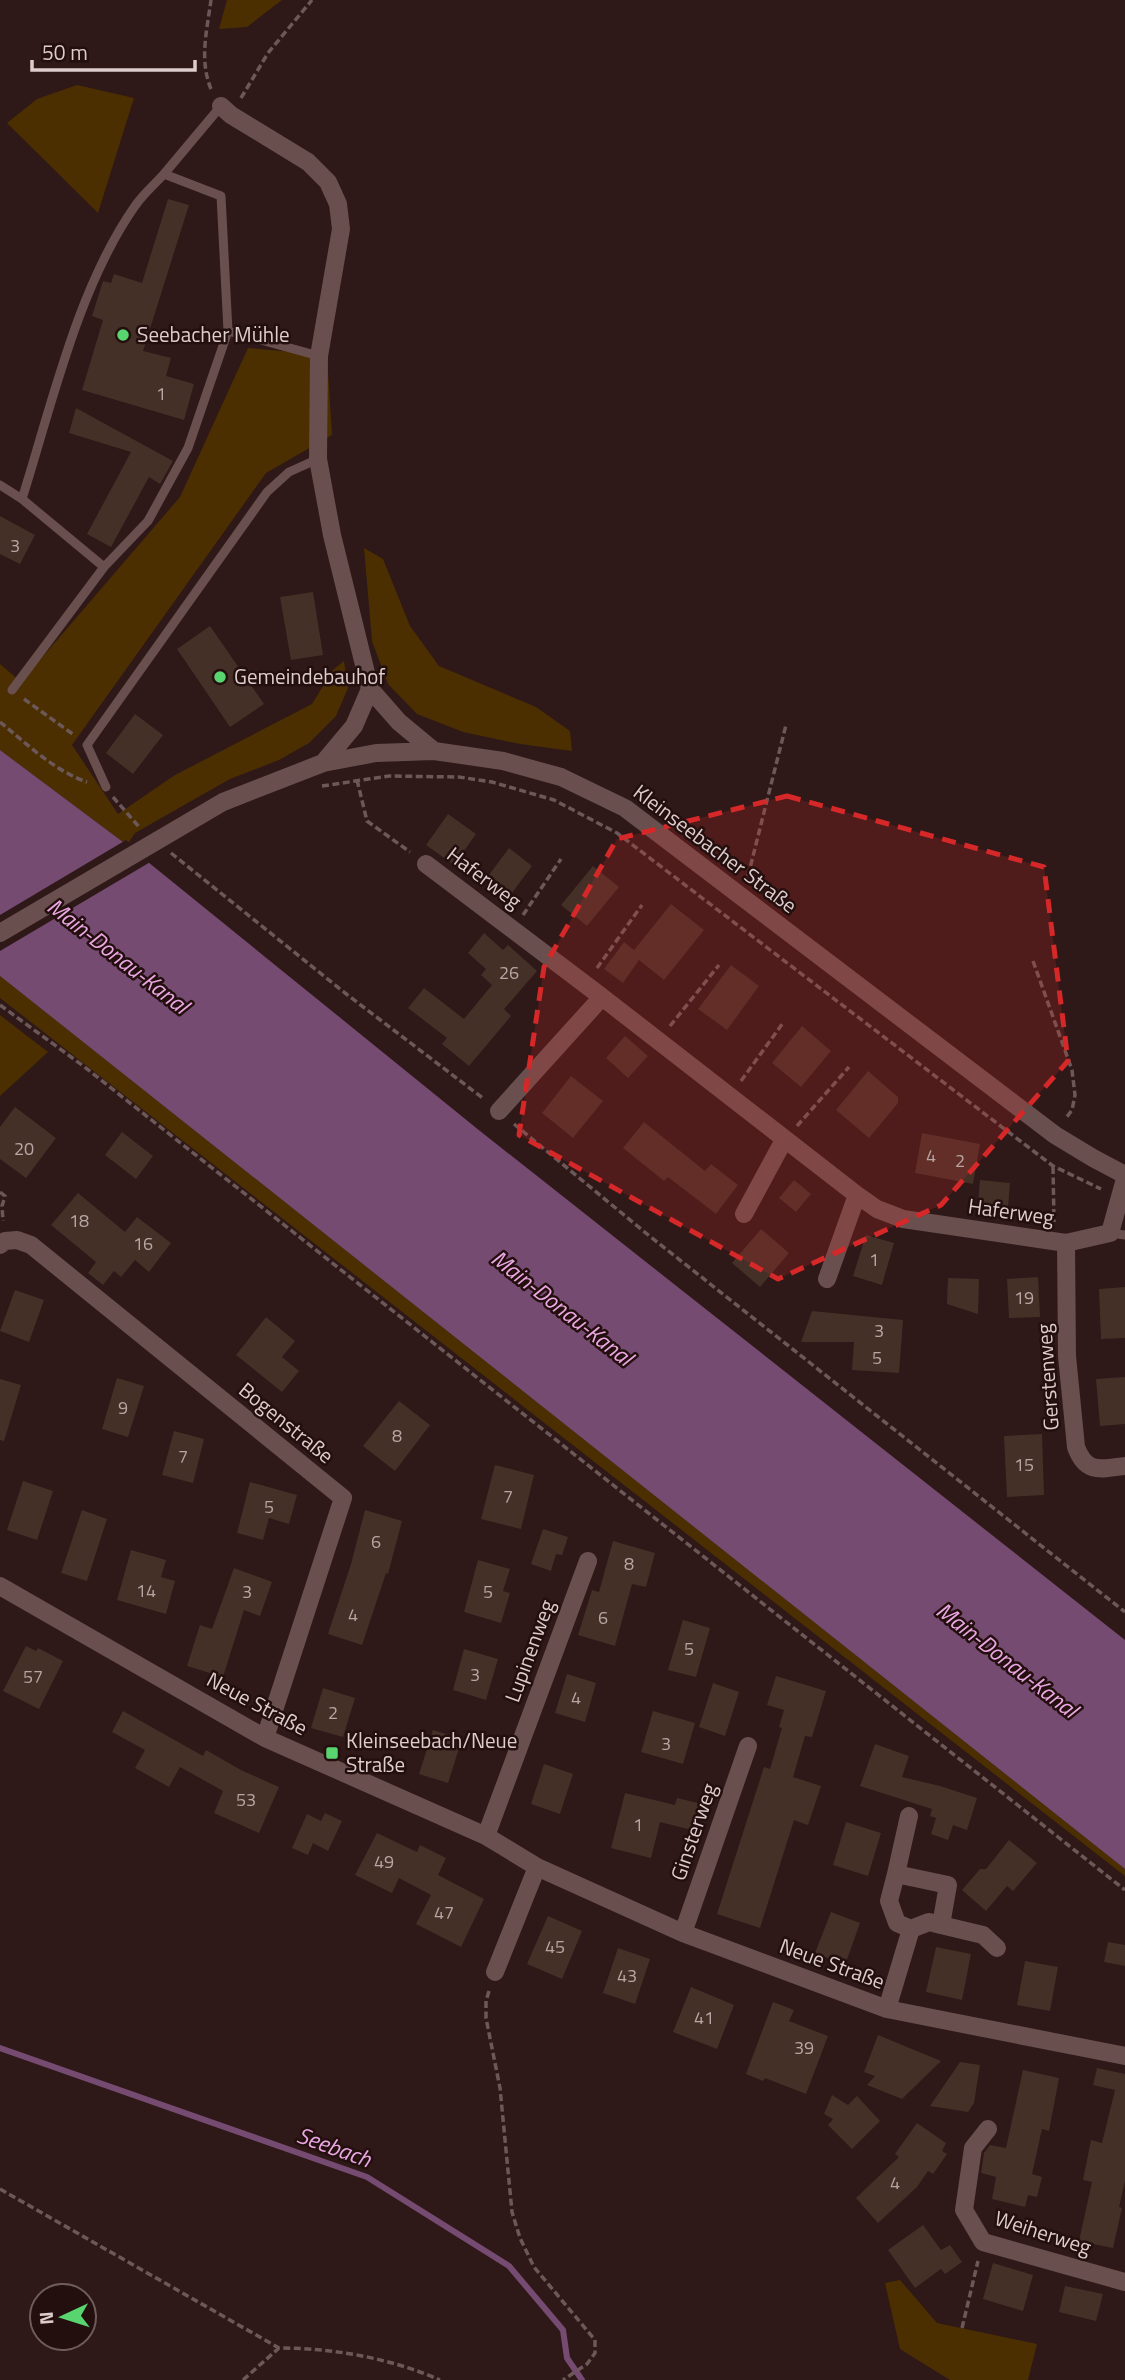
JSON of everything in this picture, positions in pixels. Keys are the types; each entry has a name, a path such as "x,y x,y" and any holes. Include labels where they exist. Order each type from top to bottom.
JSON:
{"street":[{"path":"226,110 309,162 328,182 338,204 341,229 319,356 318,459 332,535 370,689 399,722 434,751"},
{"path":"323,763 354,726 370,689"},
{"name":"Kleinseebacher Straße","path":"0,933 223,802 323,763 376,753 434,751 503,761 561,777 625,808 1055,1135 1093,1158 1123,1183"},
{"name":"Haferweg","path":"426,864 877,1209 902,1219 1060,1242 1117,1234 1123,1183"},
{"path":"499,1111 602,997"},
{"path":"744,1214 784,1140"},
{"path":"827,1279 856,1195"},
{"name":"Bogenstraße","path":"0,1245 5,1241 17,1240 31,1245 344,1499 265,1738"},
{"name":"Gerstenweg","path":"1060,1242 1076,1447 1081,1460 1090,1467 1102,1469 1125,1466"},
{"name":"Lupinenweg","path":"486,1836 588,1561"},
{"name":"Neue Straße","path":"0,1586 265,1738 486,1836 537,1867 683,1933 887,2009 1125,2056"},
{"name":"Ginsterweg","path":"683,1933 748,1746"},
{"path":"909,1816 888,1901 897,1923 911,1928 929,1922 983,1935 997,1948"},
{"path":"495,1972 537,1867"},
{"path":"896,1874 948,1885 941,1926"},
{"path":"887,2009 911,1928"},
{"name":"Weiherweg","path":"988,2129 972,2148 964,2210 983,2242 1125,2282"}],"lane":[{"path":"22,499 82,307 115,239 136,204 226,110"},
{"path":"12,690 104,567 148,521 188,448 228,331 221,196 164,174"},
{"path":"228,331 319,356"},
{"path":"106,787 87,745 267,492 289,472 318,459"},
{"path":"0,485 22,499 104,567"}],"path":[{"path":"211,0 204,49 204,74 213,95 226,110 312,0"},
{"path":"12,690 87,745"},
{"path":"0,722 63,772 90,784 106,787"},
{"path":"752,855 786,725"},
{"path":"320,787 390,776 426,775 492,782 554,800 617,833 1053,1166 1123,1183"},
{"path":"357,780 367,821 426,864"},
{"name":"Haferweg","path":"513,929 561,859"},
{"path":"214,887 345,993 499,1111 647,1234 1125,1612"},
{"path":"586,985 642,905"},
{"path":"1033,961 1072,1070 1075,1095 1072,1110 1055,1135"},
{"path":"659,1041 719,965"},
{"path":"0,1005 93,1074 1125,1890"},
{"path":"730,1096 783,1023"},
{"path":"784,1140 849,1067"},
{"path":"1053,1166 1060,1242"},
{"path":"0,1192 5,1196 2,1206"},
{"path":"495,1972 486,2001 486,2018 500,2088 512,2212 534,2266 595,2340 595,2353 587,2364 563,2380"},
{"path":"0,2189 279,2348 316,2348 410,2367 440,2380"},
{"path":"962,2329 983,2242"},
{"path":"243,2380 279,2348"}],"highlighted area":[{"path":"787,796 1044,867 1068,1061 941,1205 778,1279 519,1135 544,967 617,839"}],"shaded area":[{"path":"227,0 282,0 247,27 219,29"},
{"path":"77,85 134,98 98,213 7,123 37,99"},
{"path":"248,348 327,355 332,435 266,473 72,745 118,814 175,775 312,704 333,670 344,661 348,688 336,716 309,743 279,760 230,779 135,833 127,845 0,750 0,664 21,682 180,497"},
{"path":"364,548 383,559 410,626 439,666 536,707 570,731 572,751 463,732 417,714 388,684 372,641"},
{"path":"0,976 1125,1869 1125,1876 0,998"},
{"path":"0,1015 48,1052 0,1096"},
{"path":"900,2280 937,2323 1037,2344 1028,2380 950,2380 900,2349 885,2283"}],"water":[{"name":"Main-Donau-Kanal","path":"0,750 127,845 480,1131 1125,1640 1125,1869 0,976"}],"pier":[{"path":"126,840 152,861 0,951 0,915"}],"building":[{"name":"Seebacher Mühle","path":"168,199 189,205 143,351 171,358 166,376 194,384 184,420 82,390 103,320 92,316 103,281 111,283 114,274 142,283"},
{"path":"76,408 173,461 160,484 149,477 111,547 87,534 131,452 69,433"},
{"path":"0,516 35,535 20,564 0,554"},
{"path":"313,592 323,655 291,660 280,597"},
{"name":"Gemeindebauhof","path":"210,626 264,704 230,727 177,649"},
{"path":"135,714 163,735 133,774 106,753"},
{"path":"448,814 476,834 454,865 426,845"},
{"path":"509,848 532,866 512,893 489,875"},
{"path":"593,866 619,887 587,926 561,905"},
{"path":"671,904 704,930 664,980 639,960 623,983 604,969 624,942 634,950"},
{"path":"484,933 503,950 508,945 537,971 504,1009 511,1016 469,1066 442,1044 447,1038 408,1008 424,988 464,1019 492,985 481,975 486,969 468,953"},
{"path":"731,965 759,986 727,1030 698,1009"},
{"path":"802,1026 831,1051 801,1087 772,1063"},
{"path":"625,1036 648,1056 628,1078 606,1058"},
{"path":"868,1071 898,1097 898,1103 869,1138 836,1110"},
{"path":"571,1076 603,1101 573,1138 542,1113"},
{"path":"15,1107 56,1138 26,1178 0,1159 0,1127"},
{"path":"644,1122 705,1171 711,1164 738,1185 716,1214 668,1177 664,1181 623,1148"},
{"path":"122,1132 153,1156 136,1179 105,1155"},
{"path":"922,1133 980,1144 973,1184 915,1173"},
{"path":"794,1180 811,1194 796,1212 779,1198"},
{"path":"980,1180 1010,1183 1008,1207 978,1204"},
{"path":"78,1193 125,1232 137,1217 171,1243 149,1272 135,1260 121,1277 114,1271 103,1285 88,1273 96,1262 51,1225"},
{"path":"761,1229 789,1253 760,1287 732,1263"},
{"path":"866,1235 894,1243 882,1285 853,1276"},
{"path":"1038,1277 1040,1317 1009,1318 1007,1279"},
{"path":"948,1278 979,1279 978,1314 947,1304"},
{"path":"1125,1287 1125,1338 1101,1339 1099,1289"},
{"path":"15,1290 44,1300 29,1342 0,1331"},
{"path":"812,1311 903,1320 899,1373 852,1370 854,1342 801,1342"},
{"path":"266,1317 295,1341 282,1357 299,1371 282,1392 236,1355"},
{"path":"1125,1377 1125,1424 1100,1426 1096,1379"},
{"path":"117,1378 144,1386 128,1437 102,1429"},
{"path":"0,1379 21,1385 4,1441 0,1440"},
{"path":"399,1401 430,1425 395,1471 363,1446"},
{"path":"174,1431 204,1439 193,1483 162,1475"},
{"path":"1042,1434 1044,1495 1007,1497 1004,1436"},
{"path":"495,1465 534,1475 521,1529 481,1519"},
{"path":"23,1481 53,1491 37,1540 7,1530"},
{"path":"250,1482 297,1495 289,1524 269,1518 263,1540 237,1533"},
{"path":"82,1510 107,1519 87,1581 61,1573"},
{"path":"365,1510 402,1521 388,1574 386,1573 362,1645 328,1634"},
{"path":"543,1529 568,1537 562,1555 556,1554 551,1571 531,1564"},
{"path":"613,1541 655,1553 646,1587 632,1584 615,1646 578,1635 592,1590 599,1592"},
{"path":"131,1550 166,1560 161,1577 175,1581 166,1614 117,1600"},
{"path":"478,1560 510,1569 503,1591 510,1593 501,1623 464,1612"},
{"path":"234,1568 272,1582 260,1616 244,1610 223,1677 187,1666 200,1625 212,1629"},
{"path":"683,1620 710,1628 696,1677 668,1670"},
{"path":"26,1646 36,1651 38,1648 63,1661 39,1709 3,1691"},
{"path":"464,1649 498,1659 486,1700 453,1690"},
{"path":"567,1674 596,1683 585,1722 555,1713"},
{"path":"776,1676 826,1691 812,1737 805,1736 793,1777 821,1786 808,1825 794,1820 760,1928 717,1914 764,1767 770,1769 782,1728 779,1727 784,1710 767,1705"},
{"path":"713,1683 739,1692 725,1736 699,1727"},
{"path":"323,1688 355,1698 343,1737 311,1728"},
{"path":"123,1711 203,1756 206,1750 279,1787 259,1833 214,1813 223,1791 180,1767 169,1787 135,1768 145,1750 112,1732"},
{"path":"653,1711 695,1723 683,1764 641,1752"},
{"path":"433,1730 462,1739 448,1783 419,1774"},
{"path":"875,1744 909,1756 902,1777 977,1798 967,1830 953,1825 948,1840 931,1834 936,1818 930,1816 932,1809 860,1786"},
{"path":"544,1764 573,1774 560,1814 531,1804"},
{"path":"625,1793 675,1805 677,1798 702,1804 696,1831 660,1822 651,1858 611,1848"},
{"path":"325,1813 342,1821 328,1851 313,1843 308,1855 292,1848 307,1814 321,1821"},
{"path":"846,1822 881,1833 868,1876 833,1865"},
{"path":"377,1833 417,1852 420,1845 446,1858 438,1875 484,1899 461,1947 416,1924 431,1895 399,1878 392,1893 355,1875"},
{"path":"1009,1840 1037,1863 1013,1891 1007,1886 986,1911 962,1890 980,1869 986,1869"},
{"path":"831,1912 860,1923 845,1965 815,1953"},
{"path":"548,1916 582,1931 562,1979 527,1964"},
{"path":"1108,1942 1125,1945 1125,1966 1104,1962"},
{"path":"936,1947 971,1954 962,2000 926,1992"},
{"path":"618,1948 650,1959 635,2004 603,1993"},
{"path":"1025,1961 1058,1967 1050,2011 1017,2005"},
{"path":"691,1987 734,2005 717,2049 673,2032"},
{"path":"773,2002 794,2010 789,2021 828,2036 806,2094 765,2078 763,2081 746,2074"},
{"path":"878,2035 941,2061 902,2099 867,2085 875,2076 864,2072"},
{"path":"960,2062 980,2065 974,2103 968,2112 930,2106"},
{"path":"1097,2068 1125,2074 1125,2181 1113,2248 1079,2241 1092,2182 1083,2180 1091,2140 1102,2143 1115,2090 1093,2085"},
{"path":"1023,2070 1059,2078 1049,2131 1042,2129 1032,2174 1042,2177 1037,2197 1028,2195 1025,2207 992,2199 996,2177 981,2173 984,2153 990,2145 1006,2148"},
{"path":"832,2095 848,2105 857,2096 880,2121 852,2149 828,2125 833,2119 824,2114"},
{"path":"917,2123 946,2143 942,2151 947,2154 933,2174 928,2171 917,2187 878,2223 856,2198 899,2157 895,2154"},
{"path":"923,2225 941,2250 950,2245 962,2262 945,2274 941,2269 915,2288 888,2250"},
{"path":"993,2263 1033,2275 1023,2311 983,2299"},
{"path":"1065,2286 1103,2294 1096,2321 1059,2312"}],"waterway":[{"name":"Seebach","path":"0,2048 367,2177 509,2266 563,2330 567,2358 582,2380"}],"place":[{"name":"Seebacher Mühle","path":"123,335"},
{"name":"Gemeindebauhof","path":"220,677"},
{"name":"Kleinseebach/Neue Straße","path":"332,1753"}]}
